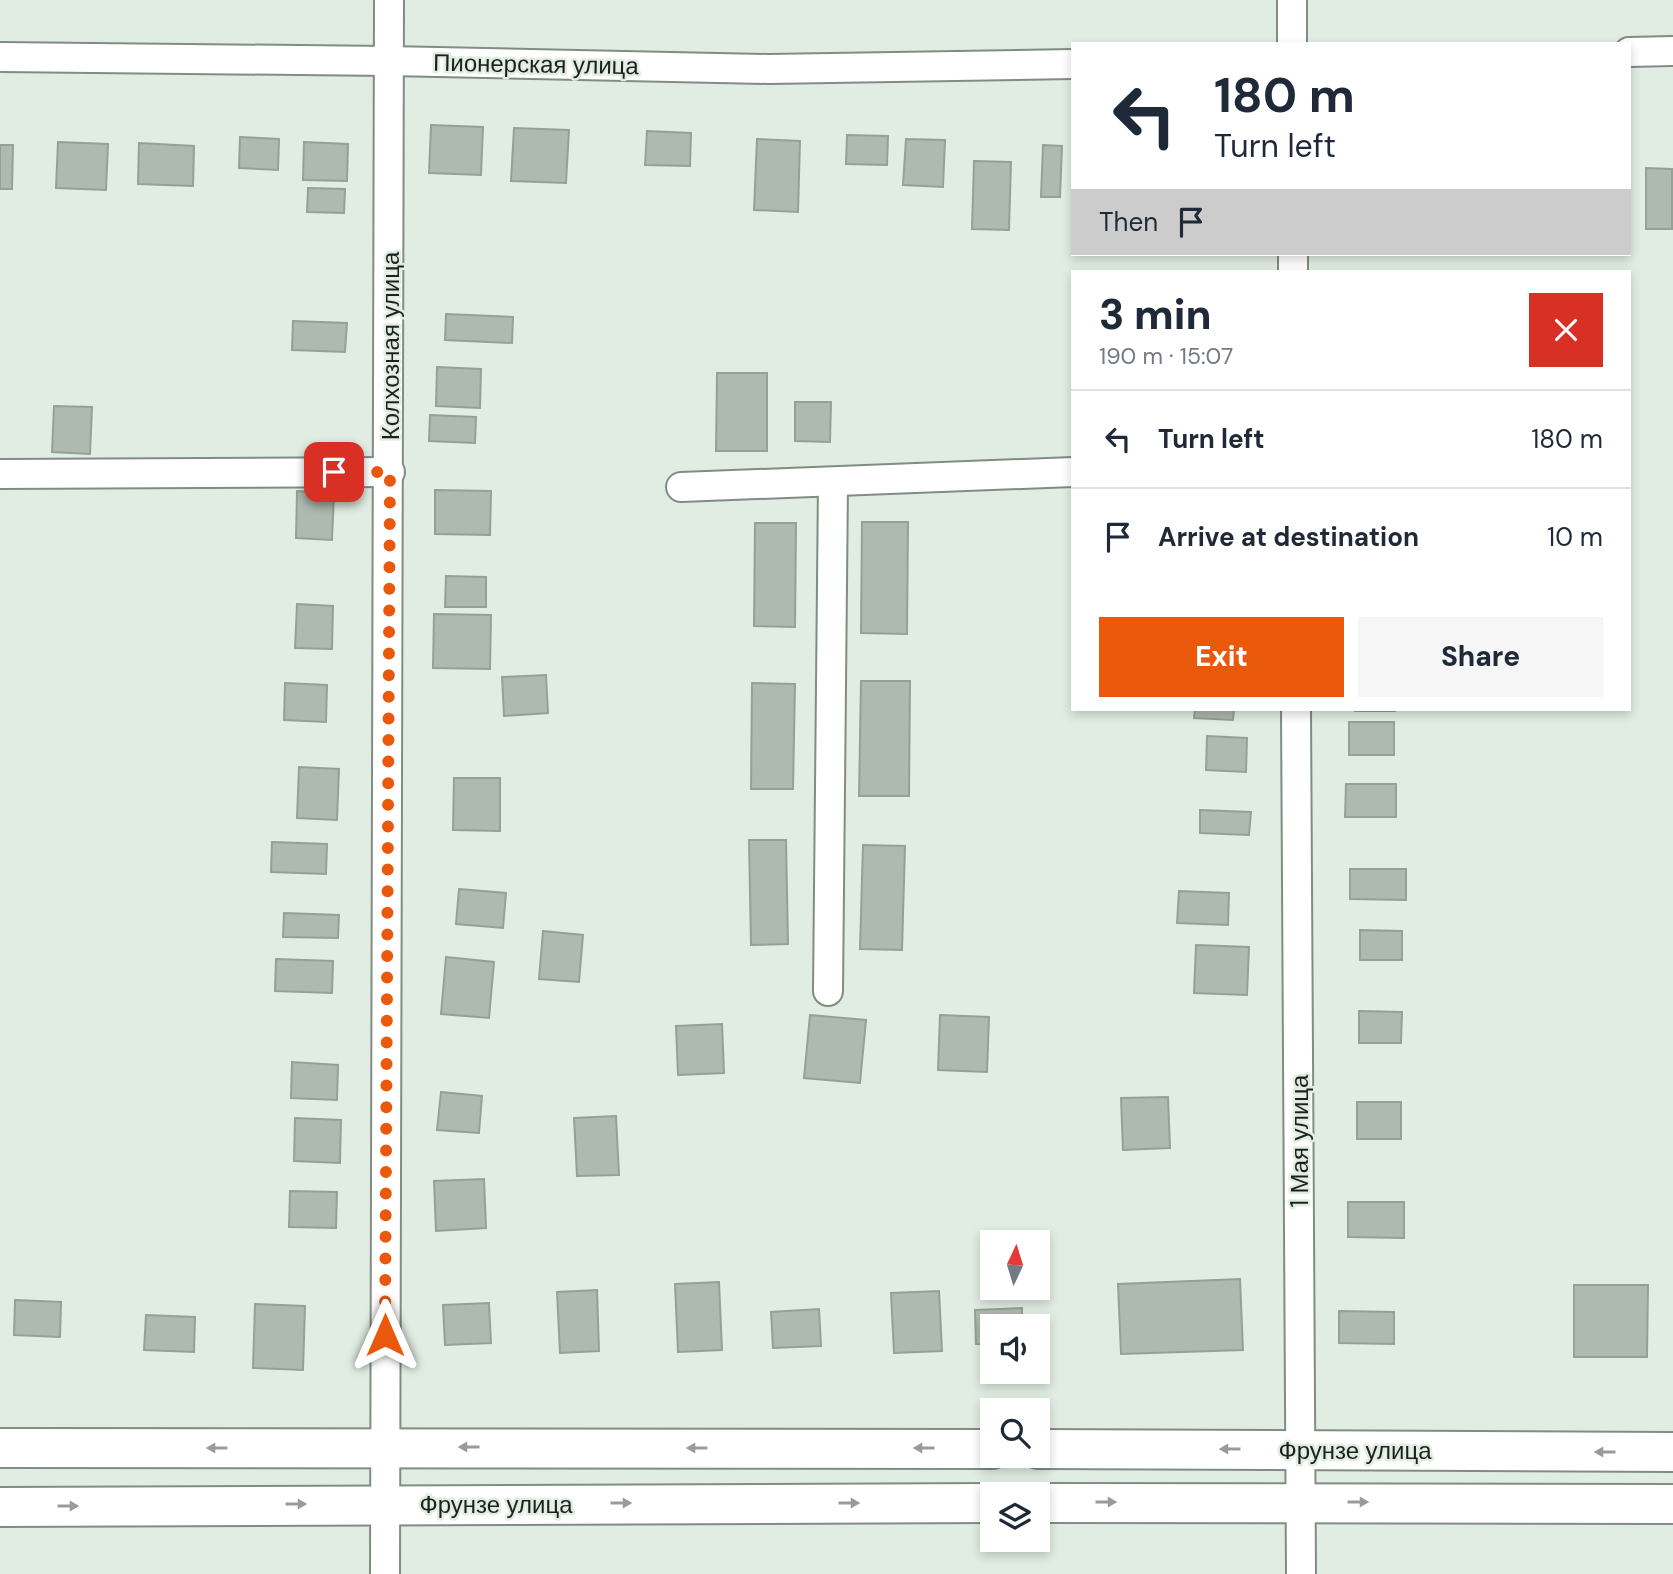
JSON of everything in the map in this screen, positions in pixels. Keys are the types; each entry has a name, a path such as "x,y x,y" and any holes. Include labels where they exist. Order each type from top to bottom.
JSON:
{"main road":[{"path":"0,1448 980,1448"},
{"name":"Фрунзе улица","path":"1050,1449 1673,1452"},
{"name":"Фрунзе улица","path":"0,1507 980,1503"},
{"path":"1050,1503 1673,1504"}],"street":[{"name":"Колхозная улица","path":"385,1574 390,472 389,0"},
{"path":"1292,0 1292,42"},
{"path":"1631,52 1673,51"},
{"name":"Пионерская улица","path":"0,57 769,69 1071,64"},
{"path":"0,474 390,472"},
{"path":"681,487 1071,472"},
{"path":"828,991 833,482"},
{"name":"1 Мая улица","path":"1296,711 1301,1574"}],"building":[{"path":"431,125 483,127 481,175 429,173"},
{"path":"514,128 569,130 566,183 511,181"},
{"path":"647,131 691,133 690,166 645,165"},
{"path":"847,135 888,136 887,165 846,164"},
{"path":"240,137 279,139 278,170 239,168"},
{"path":"757,139 800,141 798,212 754,210"},
{"path":"906,139 945,140 943,187 903,185"},
{"path":"58,142 108,144 106,190 56,188"},
{"path":"304,142 348,144 347,181 303,180"},
{"path":"139,143 194,146 193,186 138,184"},
{"path":"0,145 13,145 12,189 0,189"},
{"path":"1043,145 1062,146 1060,197 1041,197"},
{"path":"974,161 1011,162 1009,230 972,229"},
{"path":"1646,168 1672,169 1672,229 1646,229"},
{"path":"308,188 345,189 344,213 307,212"},
{"path":"446,314 513,317 512,343 445,340"},
{"path":"293,321 347,323 345,352 292,350"},
{"path":"437,367 481,369 480,408 436,406"},
{"path":"717,373 767,373 767,451 716,451"},
{"path":"795,402 831,402 830,442 795,441"},
{"path":"54,406 92,407 90,454 52,452"},
{"path":"430,415 476,417 475,443 429,441"},
{"path":"435,490 491,491 490,535 435,534"},
{"path":"297,491 334,493 332,540 296,538"},
{"path":"862,522 908,522 907,634 861,633"},
{"path":"755,523 796,523 795,627 754,626"},
{"path":"446,576 486,577 486,607 445,607"},
{"path":"297,604 333,606 332,649 295,648"},
{"path":"434,614 491,615 490,669 433,668"},
{"path":"546,675 548,713 504,716 502,677"},
{"path":"861,681 910,681 909,796 859,796"},
{"path":"285,683 327,685 326,722 284,720"},
{"path":"752,683 795,684 793,789 751,789"},
{"path":"1195,711 1234,711 1233,720 1194,718"},
{"path":"1349,722 1394,722 1394,755 1349,755"},
{"path":"1207,736 1247,738 1246,772 1206,770"},
{"path":"299,767 339,769 337,820 297,818"},
{"path":"454,778 500,778 500,831 453,830"},
{"path":"1346,784 1396,784 1396,817 1345,817"},
{"path":"1200,810 1251,812 1249,835 1200,833"},
{"path":"749,840 786,840 788,944 751,945"},
{"path":"272,842 327,844 326,874 271,872"},
{"path":"863,845 905,846 902,950 860,949"},
{"path":"1350,869 1406,869 1406,900 1350,899"},
{"path":"459,889 506,893 503,928 456,924"},
{"path":"1179,891 1229,893 1228,925 1177,923"},
{"path":"284,913 339,915 338,938 283,937"},
{"path":"1360,930 1402,931 1402,960 1360,960"},
{"path":"543,931 583,935 579,982 539,979"},
{"path":"1196,945 1249,947 1247,995 1194,993"},
{"path":"446,957 494,962 489,1018 441,1014"},
{"path":"276,959 333,961 332,993 275,991"},
{"path":"1359,1011 1402,1012 1401,1043 1359,1043"},
{"path":"810,1015 866,1020 860,1083 804,1078"},
{"path":"940,1015 989,1017 987,1072 938,1070"},
{"path":"722,1024 724,1073 678,1075 676,1026"},
{"path":"292,1062 338,1065 337,1100 291,1098"},
{"path":"441,1092 482,1096 479,1133 437,1130"},
{"path":"1168,1097 1170,1148 1123,1150 1121,1098"},
{"path":"1357,1102 1401,1102 1401,1139 1357,1139"},
{"path":"616,1116 619,1175 577,1176 574,1118"},
{"path":"295,1118 341,1120 340,1163 294,1161"},
{"path":"484,1179 486,1228 436,1231 434,1181"},
{"path":"290,1191 337,1192 336,1228 289,1227"},
{"path":"1348,1202 1404,1202 1404,1238 1348,1237"},
{"path":"1240,1279 1243,1350 1121,1354 1118,1284"},
{"path":"719,1282 722,1350 678,1352 675,1284"},
{"path":"1574,1285 1648,1285 1647,1357 1574,1357"},
{"path":"597,1290 599,1351 560,1353 557,1292"},
{"path":"939,1291 942,1351 894,1353 891,1293"},
{"path":"15,1300 61,1302 60,1337 14,1335"},
{"path":"489,1303 491,1343 445,1345 443,1305"},
{"path":"255,1304 305,1306 303,1370 253,1368"},
{"path":"1022,1308 1022,1314 980,1314 980,1344 976,1344 975,1310"},
{"path":"819,1309 821,1346 773,1348 771,1312"},
{"path":"1339,1311 1394,1312 1394,1344 1339,1343"},
{"path":"146,1315 195,1317 194,1352 144,1350"}],"route":[{"path":"334,472 390,472 385,1335"}]}
